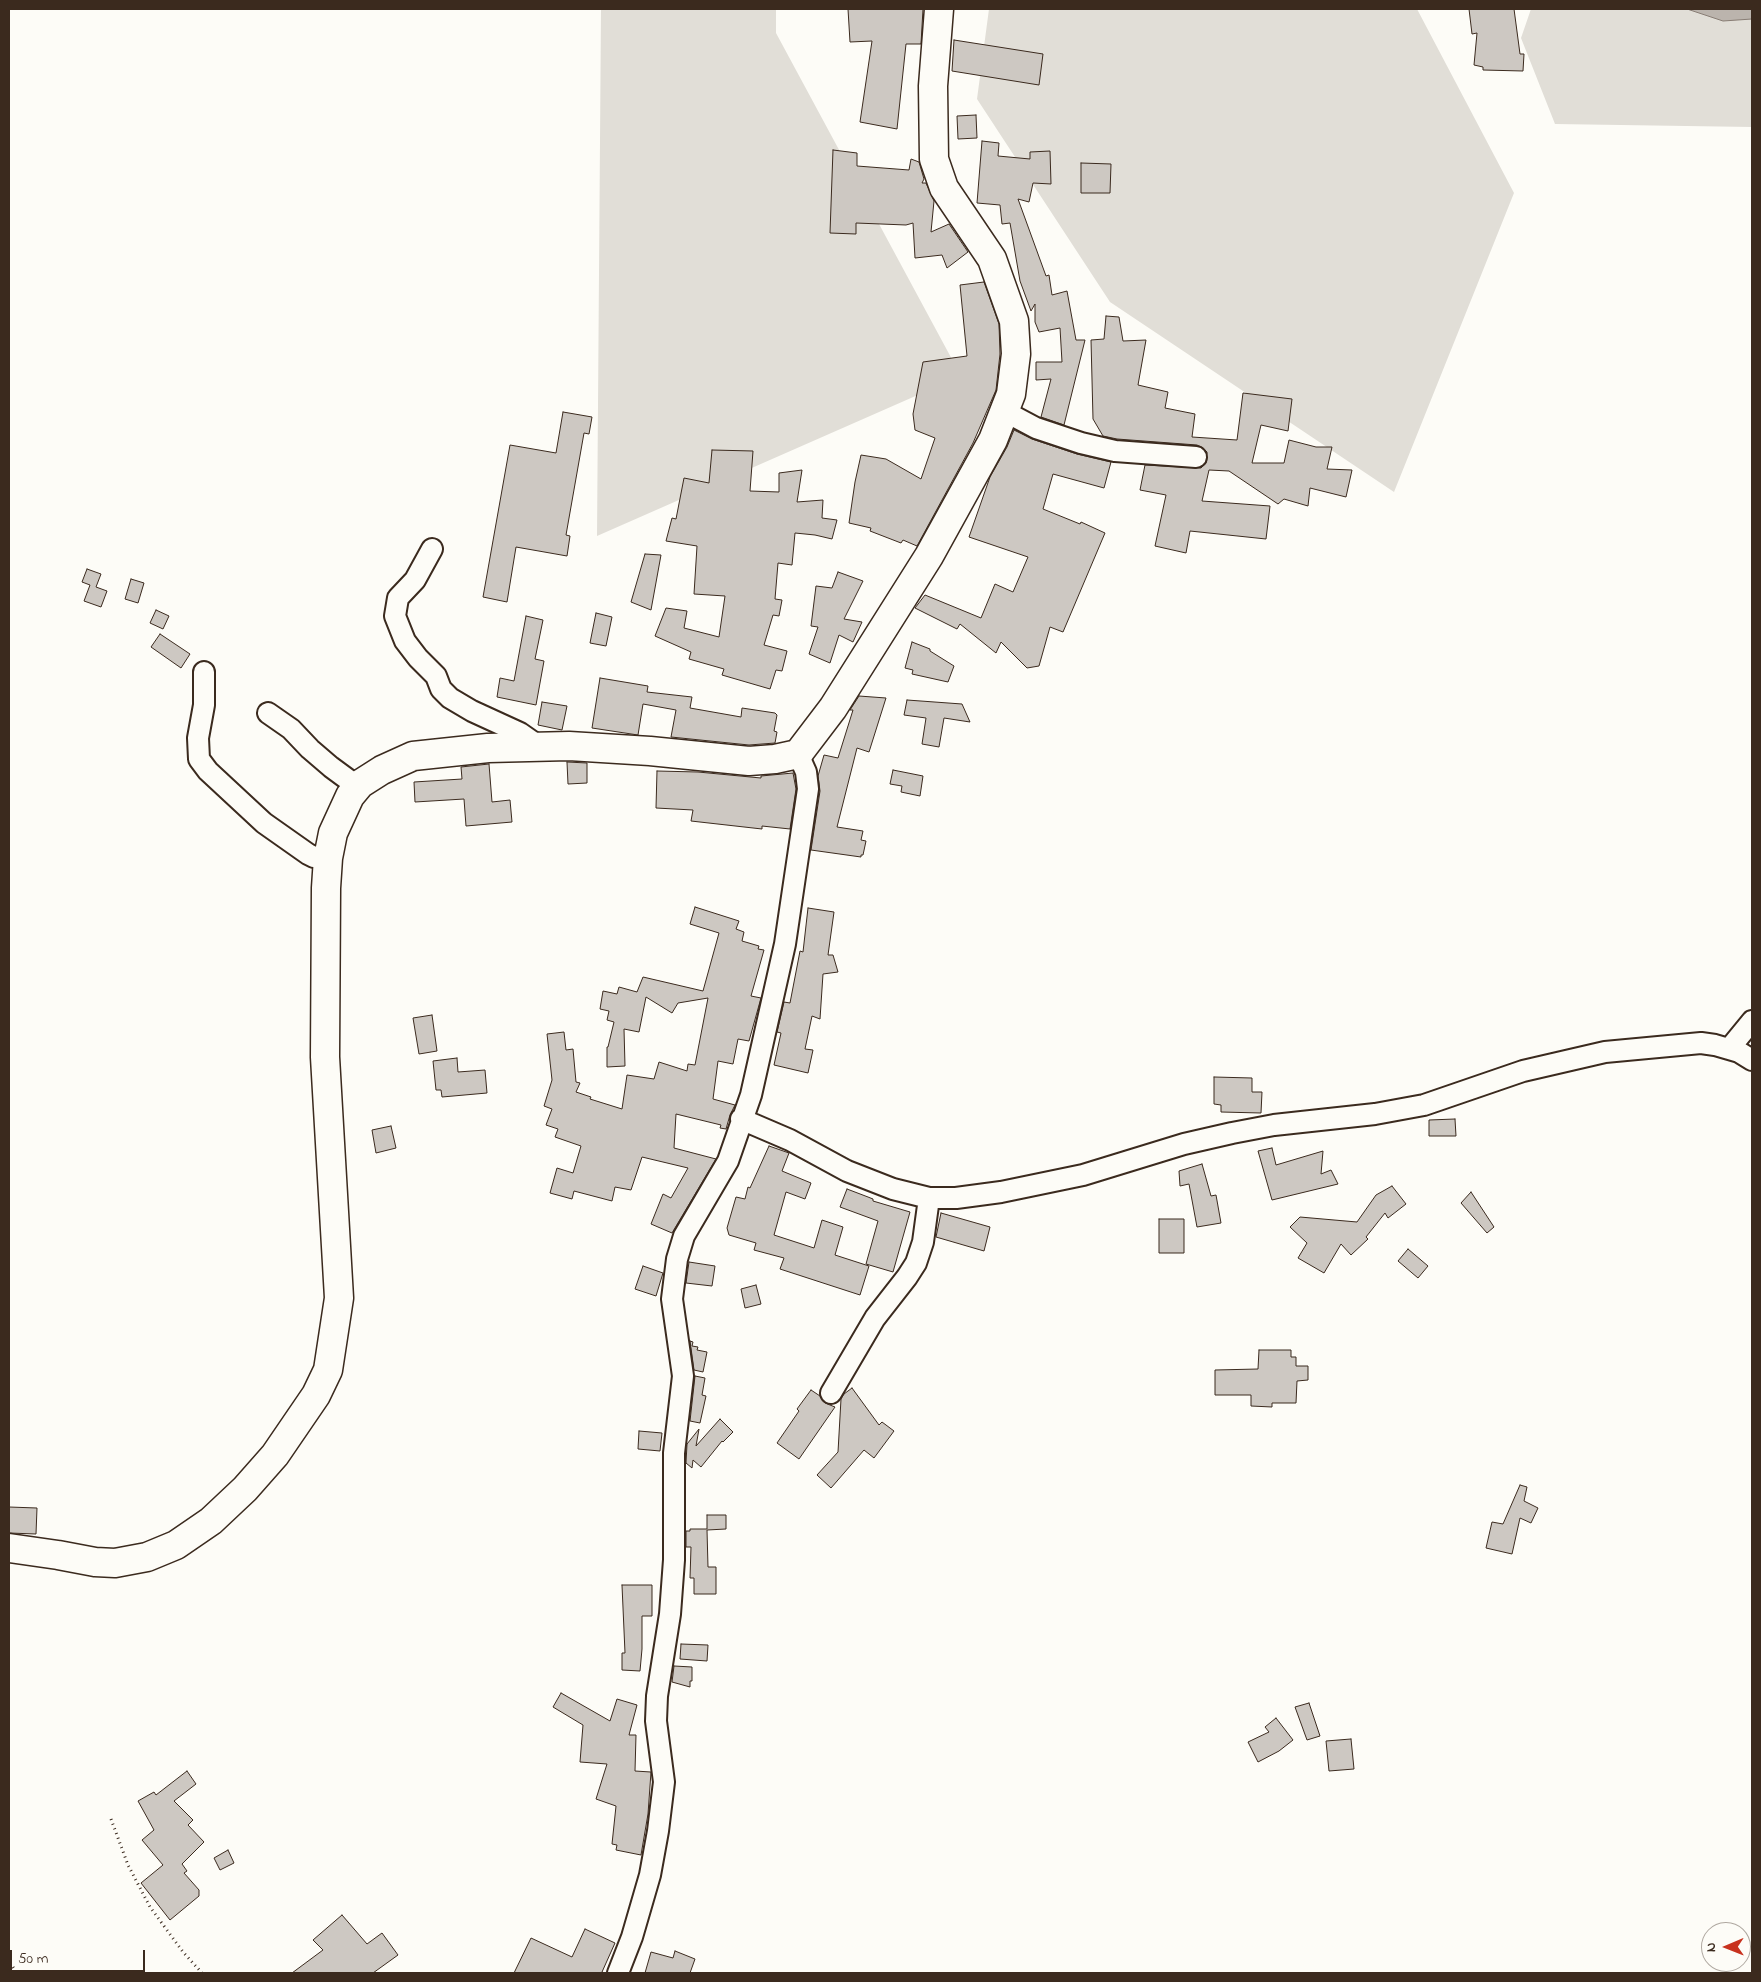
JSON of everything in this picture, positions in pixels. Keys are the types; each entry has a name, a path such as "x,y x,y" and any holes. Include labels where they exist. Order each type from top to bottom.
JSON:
{"main road":[{"path":"9,1548 58,1554 95,1562 115,1563 147,1557 176,1545 211,1521 245,1489 275,1455 316,1395 324,1378 329,1362 339,1298 325,1057 326,888 332,833 350,796 360,784 382,770 412,756 488,748 569,746 650,751 749,761 775,759 798,754 833,708 928,556 993,440 1011,394 1016,354 1014,321 992,259 944,188 934,159 933,86 940,9"}],"street":[{"path":"1004,411 1036,428 1098,447 1115,451 1196,457"},
{"path":"432,549 415,580 398,598 396,616 406,641 418,658 436,676 441,689 450,698 472,711 520,733 540,747"},
{"path":"204,672 204,705 198,738 199,759 208,771 264,823 308,854 314,857 328,858"},
{"path":"268,713 292,729 310,749 338,772 350,781 360,784"},
{"path":"618,1973 632,1937 650,1875 664,1782 656,1721 657,1696 670,1614 674,1560 674,1453 683,1376 672,1299 677,1259 684,1236 728,1161 751,1095 785,944 808,789 806,772 798,754"},
{"path":"1729,1049 1752,1021"},
{"path":"742,1120 790,1140 846,1171 893,1190 929,1198 956,1198 1083,1175 1184,1144 1274,1125 1375,1114 1424,1105 1524,1070 1604,1052 1701,1043 1739,1052 1752,1060"},
{"path":"831,1393 874,1318 916,1263 923,1242 929,1198"}],"path":[{"path":"111,1819 128,1865 150,1907 183,1952 202,1973"},
{"path":"13,1967 17,1973"}],"shaded area":[{"path":"601,9 776,9 776,33 961,376 597,536"},
{"path":"989,9 1417,9 1514,193 1394,492 1110,302 977,99"},
{"path":"1531,9 1703,9 1752,14 1752,127 1555,124 1521,38"},
{"path":"1687,9 1752,9 1752,19 1723,21"}],"building":[{"path":"848,9 923,9 921,44 906,44 897,129 860,122 872,41 850,42"},
{"path":"1469,9 1514,9 1520,54 1524,54 1523,71 1483,70 1483,67 1474,65 1477,33 1472,34"},
{"path":"954,40 1043,54 1039,85 952,71"},
{"path":"976,115 977,138 958,139 957,116"},
{"path":"982,141 999,143 998,156 1030,159 1030,152 1050,151 1051,184 1033,183 1029,202 1018,199 1046,276 1049,275 1052,295 1067,291 1076,340 1085,340 1064,425 1041,417 1051,379 1036,380 1036,362 1062,362 1060,328 1039,332 1035,322 1035,304 1031,311 1020,281 1010,223 1002,224 1000,205 977,203"},
{"path":"833,150 857,153 857,166 909,170 911,159 919,162 924,179 922,183 926,183 934,201 931,232 949,224 968,252 947,268 942,255 915,258 913,223 906,225 856,223 856,234 830,233"},
{"path":"1081,163 1111,164 1110,193 1081,193"},
{"path":"984,282 999,324 1000,354 996,390 973,443 917,546 903,540 901,543 870,531 871,528 849,523 861,455 886,459 921,479 935,438 915,430 913,414 923,362 967,356 960,285"},
{"path":"1106,316 1119,317 1123,341 1146,340 1138,385 1168,392 1165,408 1195,414 1192,437 1237,440 1243,393 1292,399 1288,431 1261,425 1252,463 1284,463 1289,440 1316,447 1332,447 1327,469 1352,470 1346,497 1310,488 1308,506 1284,499 1278,504 1229,471 1209,470 1202,501 1270,506 1266,539 1190,531 1186,553 1155,546 1166,495 1140,490 1145,465 1201,468 1206,463 1207,452 1197,445 1117,439 1103,436 1093,419 1091,340 1104,339"},
{"path":"563,412 592,417 589,434 584,433 566,535 570,536 567,556 516,547 507,602 483,597 510,445 556,453"},
{"path":"1014,430 1032,439 1077,454 1111,462 1104,488 1053,474 1043,509 1080,524 1081,522 1105,533 1063,632 1050,627 1039,666 1027,668 1001,642 996,653 960,624 957,629 915,608 925,595 981,618 995,584 1013,592 1028,557 969,537 990,477"},
{"path":"712,450 753,451 750,491 779,492 779,473 802,470 797,502 823,500 822,518 837,520 832,539 795,533 792,565 778,563 775,599 782,600 779,616 773,615 764,645 787,651 782,671 776,670 770,689 722,675 724,669 689,659 691,652 655,636 666,608 687,611 684,628 719,637 725,596 694,594 697,546 666,541 672,518 676,519 684,478 709,483"},
{"path":"645,554 661,555 651,610 631,602"},
{"path":"87,569 101,574 96,587 107,591 101,607 84,601 90,585 82,582"},
{"path":"838,572 863,581 844,619 862,622 853,642 839,635 830,663 809,654 818,627 811,626 816,586 832,588"},
{"path":"131,579 144,583 138,603 125,599"},
{"path":"156,610 169,616 163,629 150,623"},
{"path":"596,613 612,617 606,646 590,643"},
{"path":"526,616 543,620 535,659 544,661 536,705 497,697 500,678 514,681"},
{"path":"160,634 190,654 181,668 151,647"},
{"path":"912,642 930,649 930,651 954,666 948,682 912,674 913,670 905,668"},
{"path":"600,678 648,686 647,692 692,697 690,708 741,717 742,708 775,713 777,715 774,731 777,732 775,743 749,745 671,737 676,710 643,704 638,735 592,728"},
{"path":"859,696 886,698 869,752 857,748 837,827 863,831 861,840 866,841 863,855 861,857 811,850 820,791 818,776 824,755 838,758 853,710 850,710"},
{"path":"907,700 962,704 970,722 944,718 939,747 922,744 926,718 904,715"},
{"path":"542,702 567,706 562,730 538,725"},
{"path":"567,762 587,763 587,783 568,784"},
{"path":"489,764 492,802 510,800 512,822 466,826 464,799 415,802 414,782 462,779 461,767"},
{"path":"893,770 923,776 920,796 901,792 902,786 890,784"},
{"path":"657,771 698,772 761,778 761,776 793,773 796,789 790,829 762,826 762,829 691,821 693,810 656,808"},
{"path":"695,907 739,921 736,929 744,932 742,941 759,946 758,949 764,950 751,996 761,998 749,1041 738,1039 733,1064 718,1061 713,1099 735,1105 726,1129 720,1128 721,1125 676,1114 674,1148 716,1159 672,1233 651,1224 663,1194 671,1198 688,1168 642,1157 631,1190 615,1187 612,1201 574,1191 572,1199 550,1193 557,1168 573,1173 581,1146 555,1137 558,1129 546,1125 552,1109 544,1106 552,1080 547,1034 564,1032 566,1050 573,1049 576,1082 580,1083 576,1092 591,1097 590,1099 622,1109 627,1075 654,1079 659,1062 687,1071 688,1064 695,1065 708,998 678,1003 672,1013 646,997 639,1032 624,1029 625,1066 607,1067 607,1047 614,1022 607,1020 609,1011 600,1009 603,991 617,994 619,987 637,992 643,977 703,991 719,933 690,924"},
{"path":"808,908 834,912 828,955 833,955 838,972 823,974 820,1019 812,1016 805,1049 813,1050 808,1073 774,1065 781,1033 777,1032 784,1002 790,1003 800,951 803,952"},
{"path":"432,1015 437,1051 419,1054 413,1018"},
{"path":"457,1058 458,1072 485,1070 487,1093 442,1097 441,1090 436,1090 433,1061"},
{"path":"1214,1077 1252,1078 1252,1092 1262,1092 1261,1113 1221,1112 1221,1105 1214,1104"},
{"path":"1455,1119 1456,1136 1429,1136 1429,1120"},
{"path":"391,1126 396,1148 376,1153 372,1130"},
{"path":"769,1146 789,1153 782,1171 811,1183 805,1199 786,1192 774,1235 814,1248 822,1220 843,1227 835,1255 869,1266 860,1295 780,1269 784,1258 754,1250 756,1243 729,1235 727,1228 736,1197 745,1199 748,1187 750,1188"},
{"path":"1272,1148 1276,1165 1323,1151 1321,1174 1331,1170 1338,1184 1272,1200 1258,1151"},
{"path":"1202,1164 1211,1196 1216,1195 1221,1223 1197,1227 1189,1184 1180,1186 1179,1171"},
{"path":"1392,1186 1406,1204 1388,1218 1385,1213 1366,1237 1368,1239 1351,1255 1341,1244 1324,1273 1298,1258 1307,1243 1290,1227 1300,1217 1357,1222 1376,1195"},
{"path":"847,1189 873,1199 873,1201 910,1212 893,1272 866,1264 878,1221 840,1207"},
{"path":"1471,1192 1494,1227 1487,1233 1461,1203"},
{"path":"941,1213 990,1227 984,1251 936,1237"},
{"path":"1159,1219 1184,1219 1184,1253 1159,1253"},
{"path":"1408,1249 1428,1266 1418,1278 1398,1261"},
{"path":"689,1262 715,1266 712,1286 686,1283"},
{"path":"643,1266 663,1273 656,1296 635,1289"},
{"path":"756,1285 761,1304 745,1308 741,1289"},
{"path":"690,1341 693,1342 692,1346 698,1347 697,1350 707,1352 703,1372 694,1370"},
{"path":"1259,1350 1291,1350 1291,1357 1296,1357 1296,1366 1308,1366 1308,1380 1297,1381 1296,1403 1272,1403 1272,1407 1251,1406 1251,1395 1215,1395 1215,1370 1258,1369"},
{"path":"695,1376 705,1378 702,1395 706,1396 700,1423 690,1421"},
{"path":"852,1388 879,1425 882,1422 894,1431 874,1458 864,1450 831,1488 817,1475 838,1452 841,1399"},
{"path":"811,1390 820,1396 825,1403 835,1407 799,1459 777,1443 799,1411 797,1409"},
{"path":"720,1419 733,1432 722,1441 701,1467 693,1460 692,1468 686,1463 687,1444 699,1429 696,1446"},
{"path":"639,1431 662,1433 660,1451 638,1449"},
{"path":"1520,1485 1527,1487 1524,1501 1538,1508 1531,1523 1520,1518 1512,1554 1486,1548 1492,1522 1503,1524"},
{"path":"9,1507 37,1508 36,1534 9,1533"},
{"path":"707,1515 726,1515 726,1529 707,1530 708,1567 716,1567 716,1594 694,1594 694,1578 690,1578 691,1547 686,1547 686,1531 690,1531 690,1529 707,1529"},
{"path":"622,1585 652,1585 652,1616 642,1616 640,1671 622,1670 622,1653 625,1653"},
{"path":"681,1644 708,1645 707,1661 680,1659"},
{"path":"674,1666 692,1667 690,1687 672,1682"},
{"path":"561,1693 610,1721 617,1699 637,1705 629,1735 636,1735 635,1771 651,1772 648,1814 641,1855 616,1850 617,1845 612,1844 616,1806 596,1799 607,1764 580,1762 583,1725 553,1707"},
{"path":"1309,1703 1320,1736 1307,1740 1295,1707"},
{"path":"1276,1718 1293,1740 1279,1751 1258,1762 1248,1742 1269,1732 1265,1727"},
{"path":"1351,1739 1354,1769 1329,1771 1326,1741"},
{"path":"187,1771 196,1784 174,1801 193,1820 188,1825 204,1842 182,1864 187,1871 184,1873 199,1890 199,1896 170,1920 141,1883 163,1865 142,1840 154,1830 138,1801 154,1792 156,1795"},
{"path":"228,1850 234,1863 220,1870 214,1858"},
{"path":"342,1915 367,1944 382,1933 398,1955 373,1973 292,1973 323,1950 313,1940"},
{"path":"585,1929 615,1943 602,1972 604,1973 514,1973 531,1938 572,1957"},
{"path":"675,1951 695,1959 690,1973 645,1973 651,1952 673,1958"}]}
